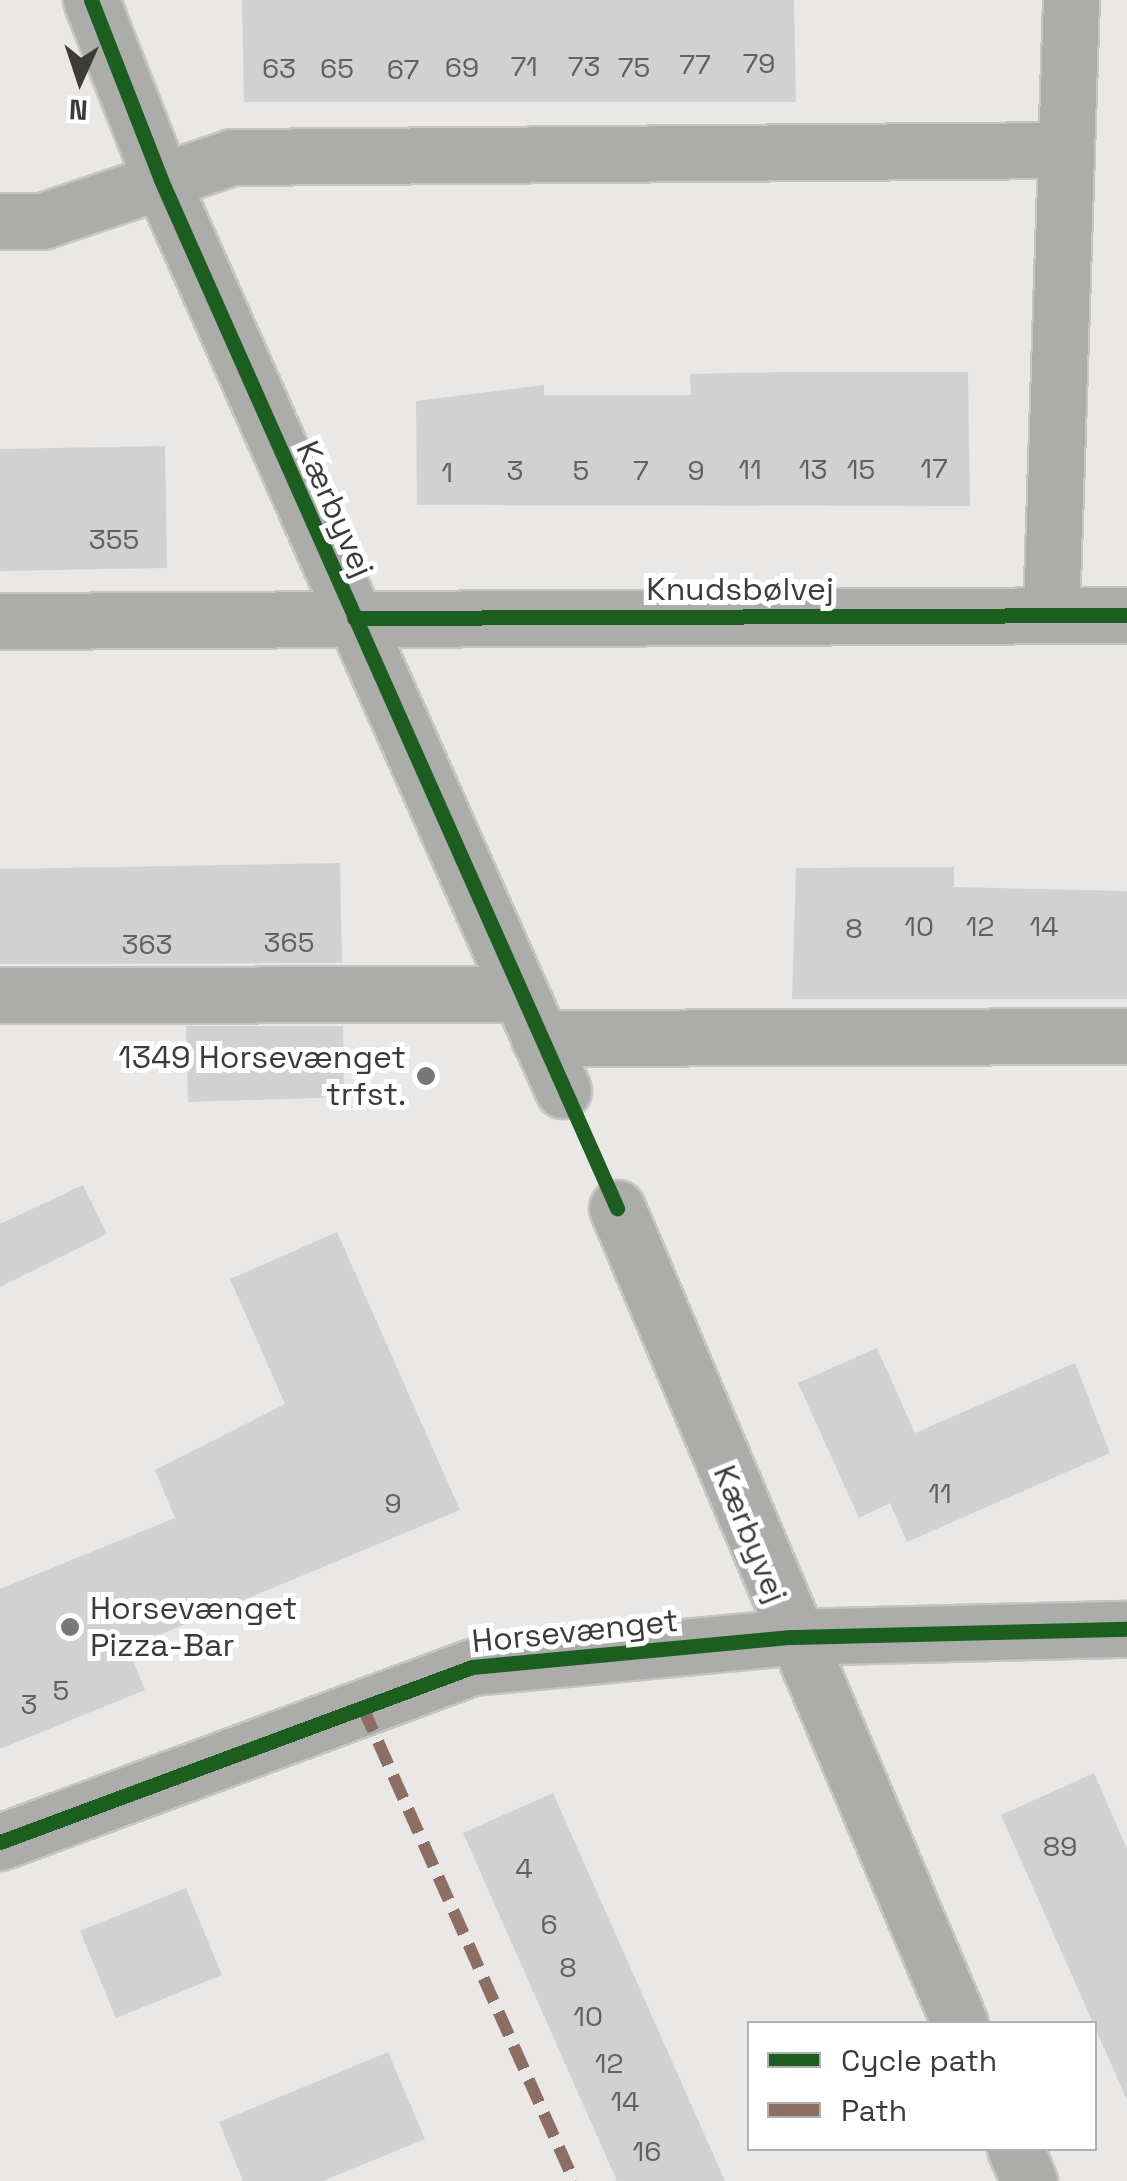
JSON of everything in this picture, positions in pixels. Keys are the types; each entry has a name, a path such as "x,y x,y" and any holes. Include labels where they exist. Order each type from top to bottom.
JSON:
{"street":[{"name":"Kærbyvej","path":"91,0 160,180 564,1090"},
{"path":"1051,615 1071,0"},
{"path":"0,222 42,222 232,157 1065,150"},
{"name":"Knudsbølvej","path":"0,621 1127,615"},
{"path":"0,996 1127,1036"},
{"name":"Kærbyvej","path":"617,1208 791,1637 959,2021"},
{"name":"Horsevænget","path":"0,1842 472,1666 791,1637 1127,1629"},
{"path":"1016,2151 1030,2181"}],"building":[{"path":"242,0 794,0 796,102 244,102"},
{"path":"968,372 970,506 417,505 416,401 544,385 544,395 691,395 690,374"},
{"path":"165,446 167,568 0,571 0,449"},
{"path":"340,863 342,963 0,964 0,869"},
{"path":"954,867 954,887 1127,891 1127,999 792,999 796,868"},
{"path":"186,1026 343,1026 344,1097 188,1102"},
{"path":"83,1185 107,1234 0,1287 0,1224"},
{"path":"337,1232 460,1510 128,1648 145,1690 0,1749 0,1589 175,1518 155,1470 285,1404 230,1279"},
{"path":"877,1348 915,1433 1075,1363 1110,1453 907,1542 890,1503 859,1518 798,1383"},
{"path":"1094,1773 1127,1849 1127,2100 1097,2032 1097,2021 1092,2021 1001,1815"},
{"path":"553,1793 725,2181 617,2181 463,1833"},
{"path":"186,1888 222,1975 116,2018 80,1931"},
{"path":"388,2052 425,2139 323,2181 243,2181 219,2122"}],"marked path":[{"path":"363,1708 574,2181"}],"cycle path":[{"path":"91,0 161,180 617,1208"},
{"path":"354,618 1127,615"},
{"path":"0,1842 472,1667 791,1637 1127,1629"}],"place":[{"name":"1349 Horsevænget trfst.","path":"426,1076"},
{"name":"Horsevænget Pizza-Bar","path":"70,1627"}]}
